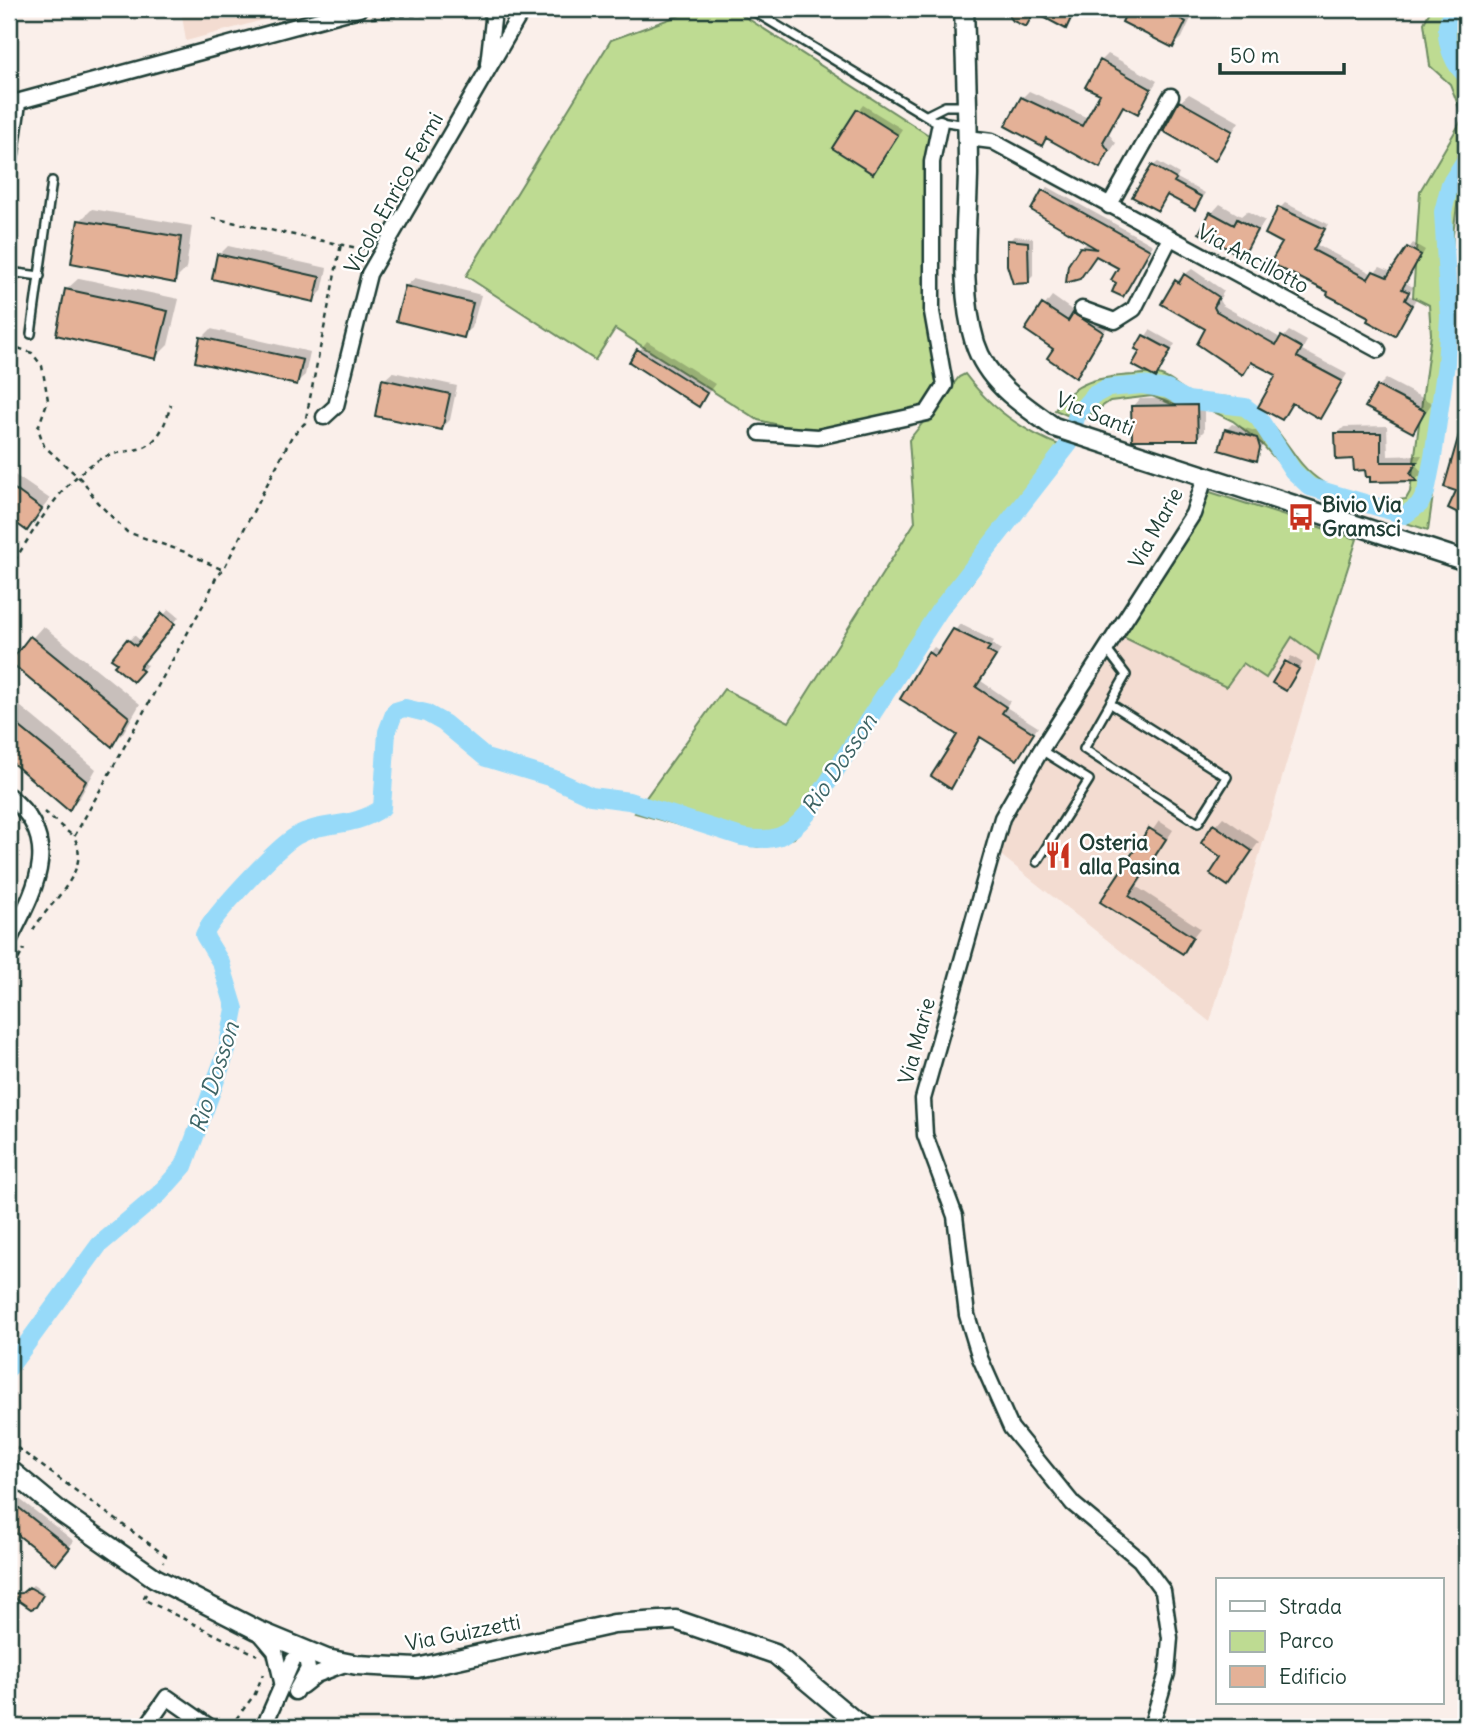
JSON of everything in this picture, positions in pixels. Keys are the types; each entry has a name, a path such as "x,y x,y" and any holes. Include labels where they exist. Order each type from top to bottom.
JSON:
{"street":[{"name":"Vicolo Enrico Fermi","path":"324,416 336,405 369,274 523,9"},
{"name":"Via Santi","path":"964,9 968,106 967,294 975,345 997,381 1020,403 1054,427 1205,478 1465,559"},
{"name":"Vicolo Enrico Fermi","path":"485,10 492,45 487,72"},
{"path":"16,102 361,13"},
{"path":"1109,206 1171,96"},
{"path":"761,433 792,436 831,434 927,413 942,394 944,377 934,336 932,300 932,162 940,123"},
{"name":"Via Ancillotto","path":"968,131 992,141 1378,350"},
{"path":"1082,309 1115,321 1134,309 1170,238"},
{"name":"Via Marie","path":"1151,1727 1167,1673 1170,1638 1163,1591 1140,1560 1073,1504 1011,1427 967,1315 955,1216 925,1135 923,1099 1002,818 1041,750 1193,514 1205,478"},
{"path":"9,796 31,820 39,840 40,863 38,884 9,941"},
{"name":"Via Guizzetti","path":"9,1469 62,1513 137,1566 177,1590 257,1630 345,1664 416,1668 614,1624 676,1620 775,1654 862,1727"},
{"path":"257,1630 275,1651 288,1689"},
{"path":"263,1726 288,1689 293,1660 306,1651"},
{"path":"288,1689 345,1664"},
{"path":"146,1727 167,1697 210,1727"}],"lane":[{"path":"750,9 940,123 968,131"},
{"path":"9,193 16,102"},
{"path":"927,115 945,106 968,106"},
{"path":"31,334 52,181"},
{"path":"9,272 40,276"},
{"path":"1107,650 1126,675 1084,749 1198,822 1227,777 1111,704"},
{"path":"1037,862 1089,780 1041,750"}],"path":[{"path":"361,13 485,10"},
{"path":"212,218 362,249 367,246"},
{"path":"74,837 207,598 217,575 223,570 292,436 305,423 341,244"},
{"path":"9,345 26,349 38,358 48,394 38,428 41,442 78,476 97,502 127,532 185,552 223,570"},
{"path":"9,569 56,500 78,476 98,460 140,450 156,440 166,424 171,404"},
{"path":"31,934 76,867 79,846 74,837 37,806"},
{"path":"9,977 26,945"},
{"path":"9,1441 166,1556 159,1571"},
{"path":"147,1592 143,1599 260,1659"},
{"path":"230,1727 260,1684 263,1667"}],"shaded area":[{"path":"181,9 303,9 186,41"},
{"path":"1272,621 1318,656 1210,1022 998,853 1007,822 1121,636 1226,687"}],"green space":[{"path":"697,9 733,9 930,136 930,241 939,246 940,389 925,413 831,432 804,431 758,420 615,329 595,360 466,276 611,40"},
{"path":"1431,9 1466,9 1466,173 1459,192 1453,234 1456,335 1428,530 1304,491 1262,444 1233,421 1210,410 1179,407 1152,396 1110,401 1081,421 1055,410 1070,393 1088,382 1109,377 1156,374 1192,394 1231,398 1252,406 1271,424 1307,470 1345,494 1375,500 1406,499 1410,492 1431,334 1429,305 1413,297 1420,191 1463,118 1450,84 1430,66 1424,23"},
{"path":"965,374 997,409 1009,418 1064,447 971,583 941,620 845,767 794,838 758,847 635,813 724,689 789,722 915,522 909,440 959,377"},
{"path":"1210,492 1357,539 1318,661 1318,656 1292,637 1266,678 1243,663 1226,687 1121,636"}],"building":[{"path":"1004,9 1057,9 1072,16 1066,29 1034,12 1026,27 1013,21"},
{"path":"1128,9 1164,9 1186,22 1173,48 1122,22"},
{"path":"1100,60 1151,89 1138,114 1123,106 1103,142 1109,151 1100,168 1046,138 1042,146 1005,126 1021,97 1082,126 1100,94 1085,87"},
{"path":"1179,101 1232,131 1215,161 1163,131"},
{"path":"857,109 898,135 873,174 832,148"},
{"path":"1152,165 1176,179 1174,182 1202,197 1195,210 1167,195 1158,211 1132,197"},
{"path":"1042,190 1150,250 1123,297 1112,292 1116,283 1111,280 1118,268 1096,256 1080,279 1066,283 1068,265 1080,247 1097,249 1031,210"},
{"path":"1278,207 1325,229 1313,250 1368,279 1373,271 1387,277 1407,247 1421,255 1402,289 1409,292 1405,300 1412,305 1395,336 1367,321 1369,317 1327,295 1328,292 1270,263 1282,243 1265,234"},
{"path":"1210,212 1234,225 1237,219 1257,230 1243,257 1199,233"},
{"path":"78,220 181,237 175,283 71,263"},
{"path":"1007,240 1028,242 1029,283 1013,284 1007,265"},
{"path":"217,254 320,277 314,302 212,279"},
{"path":"1184,274 1219,297 1214,307 1216,311 1276,345 1281,336 1302,348 1297,357 1342,381 1320,419 1292,403 1282,420 1258,407 1276,375 1251,362 1243,375 1197,344 1205,329 1161,304 1175,280 1179,283"},
{"path":"405,286 473,303 464,338 396,321"},
{"path":"65,289 168,311 156,359 56,335"},
{"path":"1042,304 1068,321 1073,313 1103,332 1076,378 1047,358 1053,349 1025,330"},
{"path":"1143,335 1171,350 1156,378 1132,365 1140,351 1135,349"},
{"path":"200,337 303,360 297,385 195,362"},
{"path":"637,349 707,393 699,407 629,362"},
{"path":"382,379 450,394 442,430 375,416"},
{"path":"1377,386 1425,411 1413,433 1365,407"},
{"path":"1197,405 1198,440 1132,440 1131,406"},
{"path":"1462,424 1466,425 1466,517 1448,508 1456,491 1444,487"},
{"path":"1225,429 1257,438 1260,448 1257,461 1219,450"},
{"path":"1335,433 1381,433 1381,462 1417,462 1410,473 1417,481 1370,482 1365,470 1354,471 1353,459 1336,460"},
{"path":"9,485 42,509 27,531 9,518"},
{"path":"162,613 175,624 139,668 143,671 133,682 114,666 117,663 111,659 127,639 136,646"},
{"path":"953,629 990,647 987,651 996,656 976,687 1006,707 1002,713 1034,733 1017,760 980,737 951,789 931,776 957,735 900,699 928,652 934,656 937,654"},
{"path":"30,636 129,717 112,747 10,662"},
{"path":"1285,661 1299,669 1286,691 1272,683"},
{"path":"9,718 86,781 69,811 9,760"},
{"path":"1213,824 1252,851 1228,886 1210,874 1221,857 1201,843"},
{"path":"1149,828 1166,839 1129,896 1193,937 1183,954 1100,902"},
{"path":"9,1500 70,1548 56,1565 9,1528"},
{"path":"29,1587 43,1595 36,1607 31,1609 9,1594 22,1593"}],"waterway":[{"name":"Rio Dosson","path":"1454,9 1447,26 1448,44 1455,62 1466,76"},
{"name":"Rio Dosson","path":"9,1368 99,1245 159,1194 184,1166 227,1050 235,1009 221,963 204,935 219,913 246,883 296,836 316,828 360,819 382,808 387,732 395,711 405,708 426,713 444,723 486,758 552,778 591,796 629,801 742,837 772,838 787,833 808,813 939,611 1069,444 1077,414 1094,395 1107,388 1142,385 1167,389 1187,400 1245,407 1258,417 1293,471 1310,487 1405,515 1420,504 1426,492 1433,457 1446,364 1449,317 1443,212 1450,184 1466,159"}],"place":[{"name":"Bivio Via Gramsci","path":"1301,517"},
{"name":"Osteria alla Pasina","path":"1058,855"}]}
